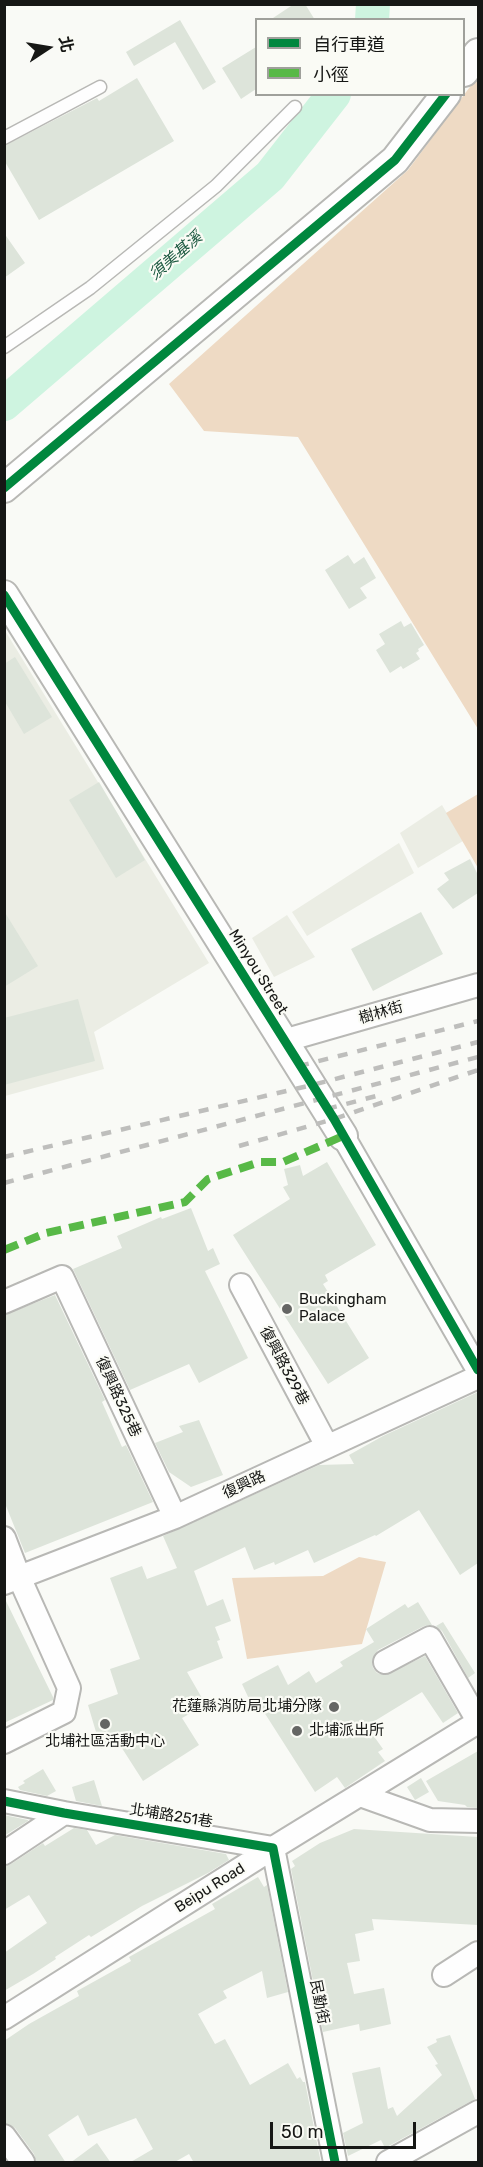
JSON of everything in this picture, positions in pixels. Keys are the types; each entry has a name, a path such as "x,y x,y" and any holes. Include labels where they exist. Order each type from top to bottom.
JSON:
{"street":[{"path":"465,71 478,53"},
{"path":"4,488 395,160 444,96"},
{"name":"Minyou Street","path":"4,595 343,1136 478,1370"},
{"name":"樹林街","path":"283,1041 478,986"},
{"name":"復興路325巷","path":"4,1302 62,1277 175,1517"},
{"name":"復興路329巷","path":"241,1285 327,1446"},
{"name":"復興路","path":"12,1580 175,1517 478,1377"},
{"path":"4,1538 12,1580 69,1688 64,1712 4,1742"},
{"path":"385,1662 430,1638 478,1722"},
{"name":"Beipu Road","path":"4,2018 478,1722"},
{"path":"360,1795 430,1820 478,1821"},
{"name":"北埔路251巷","path":"4,1801 273,1848"},
{"path":"4,1853 64,1813"},
{"name":"民勤街","path":"273,1848 335,2163"},
{"path":"444,1975 478,1953"},
{"path":"388,2163 478,2112"},
{"path":"4,2136 23,2163"}],"lane":[{"path":"4,138 100,87"},
{"path":"4,347 90,288 216,186 295,107"}],"shaded area":[{"path":"478,76 478,729 298,437 204,431 169,384 408,170"},
{"path":"4,629 209,963 94,1032 104,1069 5,1096"},
{"path":"478,794 478,868 446,813"},
{"path":"442,805 463,841 418,868 400,833"},
{"path":"399,843 414,873 307,936 292,912"},
{"path":"287,915 315,957 274,977 252,938"},
{"path":"359,1557 386,1562 362,1644 247,1659 232,1578 323,1576"}],"building":[{"path":"294,4 305,4 314,18 273,18"},
{"path":"180,20 216,82 203,90 175,42 134,66 126,52"},
{"path":"255,48 255,90 241,99 222,68"},
{"path":"137,78 174,141 39,220 4,160 4,146 97,98 99,101"},
{"path":"4,233 25,263 4,278"},
{"path":"348,555 354,564 364,557 376,578 360,588 367,598 349,609 325,570"},
{"path":"401,621 404,627 411,623 424,645 416,653 420,659 403,669 401,666 390,673 376,650 385,644 379,634"},
{"path":"15,657 52,717 24,734 4,700 4,664"},
{"path":"99,782 145,860 116,878 69,800"},
{"path":"470,859 478,875 478,893 453,909 437,889 449,880 444,873"},
{"path":"4,911 38,966 4,987"},
{"path":"421,912 443,954 373,991 351,949"},
{"path":"78,999 95,1061 4,1085 4,1018"},
{"path":"327,1162 376,1245 325,1275 328,1281 323,1284 369,1358 328,1384 233,1235 290,1199 283,1187 288,1185 284,1169 300,1165 303,1176"},
{"path":"191,1208 208,1251 213,1248 220,1264 205,1271 248,1358 199,1383 189,1364 130,1390 73,1269 122,1248 117,1236 161,1217 162,1219"},
{"path":"55,1295 105,1400 102,1402 122,1447 126,1445 153,1502 25,1553 4,1501 4,1315"},
{"path":"478,1392 478,1563 460,1575 419,1510 376,1536 314,1563 308,1550 275,1565 274,1562 254,1570 245,1547 194,1571 207,1606 223,1599 231,1621 215,1627 223,1658 187,1672 206,1705 182,1718 199,1745 143,1781 118,1742 101,1749 88,1705 118,1694 110,1669 140,1659 110,1578 142,1566 147,1579 177,1568 163,1536 319,1465 354,1464 349,1455 383,1436"},
{"path":"199,1420 223,1475 191,1487 169,1472 155,1443 183,1432 179,1426"},
{"path":"4,1597 53,1700 4,1723"},
{"path":"418,1602 432,1625 424,1626 378,1650 372,1661 373,1668 377,1673 385,1675 425,1656 458,1713 443,1723 422,1692 373,1722 378,1731 373,1735 383,1749 378,1752 385,1761 345,1788 337,1777 315,1792 255,1698 250,1701 242,1684 278,1665 288,1685 309,1671 316,1683 343,1666 340,1662 374,1642 366,1629 405,1604 408,1608"},
{"path":"443,1622 475,1673 468,1678 442,1631 436,1626"},
{"path":"478,1751 478,1808 438,1801 426,1781"},
{"path":"43,1769 56,1791 47,1796 20,1790 18,1787 25,1783 23,1781"},
{"path":"421,1778 429,1792 415,1800 407,1787"},
{"path":"94,1780 102,1806 76,1801 72,1787"},
{"path":"4,1815 28,1820 28,1821 4,1836"},
{"path":"74,1828 87,1830 96,1845 115,1835 226,1854 229,1860 142,1906 91,1937 89,1935 55,1957 56,1959 4,1991 4,1953 47,1923 29,1895 4,1910 4,1866 11,1864 43,1843 45,1846"},
{"path":"354,1829 478,1837 478,1925 372,1919 374,1930 355,1934 360,1961 347,1963 354,1994 384,1988 391,2024 360,2031 359,2024 323,2032 291,1869 295,1866 292,1861 320,1843"},
{"path":"258,1877 264,1887 267,1885 288,1992 267,1998 262,1971 223,1991 227,1998 198,2014 215,2044 225,2039 250,2085 288,2063 297,2079 300,2077 305,2082 321,2163 194,2163 189,2154 173,2163 129,2163 153,2149 136,2118 88,2136 78,2115 48,2135 66,2163 36,2163 34,2154 15,2128 4,2123 4,2041 79,1996 77,1991 131,1961 129,1957 215,1909 212,1904"},
{"path":"450,2035 475,2099 385,2148 381,2140 348,2156 343,2133 363,2123 352,2073 380,2067 388,2109 393,2107 397,2116 442,2075 427,2047 437,2042 436,2039"},
{"path":"97,2143 111,2163 70,2163"}],"waterway":[{"name":"須美基溪","path":"372,18 373,4"},
{"name":"須美基溪","path":"4,404 270,176 332,96"}],"railway":[{"path":"299,1066 478,1021"},
{"path":"4,1157 312,1085 478,1042"},
{"path":"4,1183 478,1057"},
{"path":"239,1146 334,1119 478,1070"},
{"path":"327,1109 380,1095"}],"marked path":[{"path":"4,1250 46,1233 185,1202 208,1179 260,1162 283,1162 343,1136"}],"cycle path":[{"path":"4,488 395,160 444,96"},
{"path":"4,595 334,1119 478,1370"},
{"path":"4,1801 273,1848 335,2162"}],"place":[{"name":"Buckingham Palace","path":"287,1309"},
{"name":"花蓮縣消防局北埔分隊","path":"334,1707"},
{"name":"北埔社區活動中心","path":"105,1724"},
{"name":"北埔派出所","path":"297,1731"}]}
